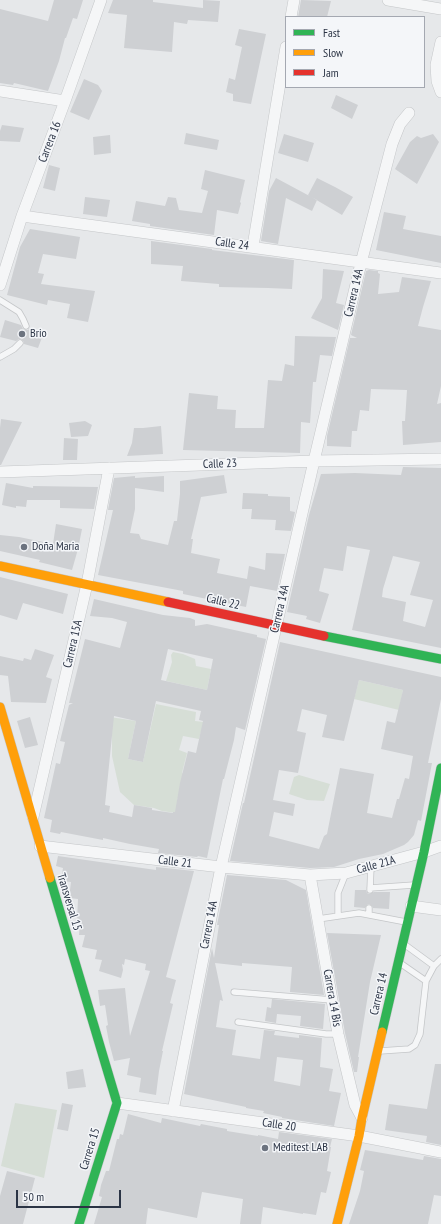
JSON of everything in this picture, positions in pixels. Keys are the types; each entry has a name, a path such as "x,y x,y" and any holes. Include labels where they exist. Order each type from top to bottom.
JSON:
{"street":[{"name":"Carrera 16","path":"0,285 22,216 101,0"},
{"path":"291,16 294,0"},
{"path":"388,0 421,3 441,9"},
{"path":"441,42 436,65 437,81 441,92"},
{"path":"253,246 285,53"},
{"path":"0,91 65,101"},
{"name":"Carrera 14A","path":"173,1111 220,868 314,461 361,263 396,133 400,124 409,114"},
{"name":"Calle 24","path":"22,216 253,246 361,263 441,273"},
{"name":"Calle 23","path":"0,472 314,461 441,459"},
{"name":"Carrera 15A","path":"32,819 87,584 109,468"},
{"name":"Calle 22","path":"0,566 276,626 441,658"},
{"name":"Transversal 15","path":"0,707 117,1103"},
{"name":"Carrera 14","path":"337,1224 359,1136 424,852 441,768"},
{"name":"Calle 21","path":"40,846 220,868 310,875"},
{"name":"Calle 21A","path":"310,875 346,873 441,846"},
{"name":"Carrera 14 Bis","path":"310,875 338,1034 355,1105 362,1118"},
{"path":"411,906 441,910"},
{"name":"Calle 20","path":"117,1103 359,1136 441,1152"},
{"name":"Carrera 15","path":"79,1224 117,1103"}],"lane":[{"path":"0,300 19,312 26,326"},
{"path":"0,357 20,343"},
{"path":"370,866 370,889 416,885"},
{"path":"338,916 338,893 346,873"},
{"path":"318,919 369,911 407,922"},
{"path":"402,943 434,966"},
{"path":"378,1051 404,1050 415,1045 420,1034 426,981 434,966 441,959"},
{"path":"398,962 426,981"},
{"path":"234,992 332,1000"},
{"path":"238,1022 326,1034 338,1034"}],"shaded area":[{"path":"173,652 195,659 196,666 211,669 207,690 166,681 172,662 171,655"},
{"path":"359,680 403,690 399,710 354,699"},
{"path":"156,704 196,712 195,721 204,722 199,739 183,736 179,750 187,753 182,773 212,781 180,794 177,800 183,814 134,805 120,792 112,756 112,732 110,717 136,721 128,759 143,762"},
{"path":"299,775 330,784 324,801 307,800 289,794 294,777"},
{"path":"15,1103 57,1110 44,1178 1,1166"}],"building":[{"path":"54,0 83,0 77,19 73,18 65,38 59,61 48,91 14,83 13,85 0,83 0,9 48,21"},
{"path":"113,0 153,0 153,2 203,8 203,0 220,1 218,22 188,20 187,24 174,22 172,52 124,48 127,15 108,13"},
{"path":"301,0 331,1 327,16 298,16"},
{"path":"239,29 266,34 251,104 233,101 233,94 226,92 229,78 235,80 242,47 235,45"},
{"path":"84,79 98,85 102,91 89,120 70,112"},
{"path":"336,95 358,105 352,119 331,108"},
{"path":"2,125 24,128 20,142 0,141 0,131"},
{"path":"186,133 219,140 217,150 184,144"},
{"path":"284,134 314,143 308,162 278,153"},
{"path":"433,134 439,142 417,184 395,169 410,142 417,136 421,138"},
{"path":"110,135 111,153 94,155 93,137"},
{"path":"49,165 60,168 55,191 43,188"},
{"path":"205,170 245,180 238,214 217,210 214,235 150,226 150,224 132,221 136,201 165,206 168,197 176,198 179,210 202,213 208,191 201,189"},
{"path":"276,178 317,200 312,211 286,198 278,244 261,241 269,191"},
{"path":"317,178 353,197 342,215 308,195"},
{"path":"85,197 110,200 107,217 83,214"},
{"path":"384,212 406,216 403,229 441,236 441,263 376,250"},
{"path":"30,229 80,237 76,259 43,254 38,273 44,274 41,284 95,291 88,322 67,318 70,304 48,300 47,305 7,295 20,247"},
{"path":"151,241 294,260 292,289 219,287 219,284 181,281 183,266 151,264"},
{"path":"323,269 344,271 336,303 344,305 338,330 311,318 322,298"},
{"path":"366,271 378,271 380,274 378,294 399,292 402,277 431,281 418,326 441,330 441,386 437,404 441,403 441,442 403,445 402,421 405,421 407,390 371,389 369,411 360,410 357,431 352,431 351,447 327,446 327,436 350,338 357,338 351,335"},
{"name":"Brio","path":"5,320 21,325 25,330 30,328 44,332 38,348 24,344 21,339 16,341 0,337"},
{"path":"295,336 336,337 332,356 320,355 316,382 313,382 310,423 301,422 300,453 183,450 189,393 218,396 217,409 236,410 235,428 264,428 268,380 282,381 285,364 294,366"},
{"path":"1,419 22,422 0,465 0,428"},
{"path":"85,421 92,425 88,436 71,437 69,423"},
{"path":"161,426 163,454 127,456 132,443 134,428"},
{"path":"64,438 78,439 77,460 63,460"},
{"path":"403,467 441,468 441,648 352,630 370,550 347,546 343,571 324,568 319,591 329,594 320,623 306,619 307,616 287,612 309,515 321,474 355,473 401,475","holes":["393,556 420,562 410,595 433,600 425,627 403,621 406,602 382,597"]},
{"path":"224,475 227,493 201,497 191,539 193,539 191,553 220,559 217,573 247,579 249,566 265,570 266,553 285,554 277,591 250,586 246,607 183,594 183,591 98,575 113,510 108,510 114,478 164,476 164,492 135,488 135,509 130,533 139,534 141,539 168,545 174,521 177,521 180,481"},
{"path":"6,483 33,488 33,486 98,487 94,509 60,508 60,500 27,500 26,507 16,506 16,508 2,505"},
{"path":"243,493 290,497 290,511 295,512 291,531 275,530 276,520 251,519 252,509 242,509"},
{"path":"56,524 82,529 72,570 39,562 40,560 0,551 0,535 19,537 53,544"},
{"path":"0,577 68,594 63,614 23,603 17,620 0,615"},
{"path":"94,599 163,615 190,618 195,620 195,626 207,624 257,635 257,637 266,639 245,730 236,727 234,740 223,779 207,858 158,853 159,849 103,838 103,840 61,832 60,834 50,832 52,820 44,818 56,763 60,764 65,742 60,741 69,705 73,703 69,703 85,639 120,648 127,622 112,618 90,616","holes":["168,649 213,659 207,690 161,680","156,701 201,711 199,720 203,721 196,753 188,751 175,812 152,810 152,808 134,805 132,817 109,812 110,806 105,805 114,716 136,721 128,759 143,762"]},
{"path":"280,642 441,677 441,699 428,763 432,763 421,821 418,820 414,835 404,845 383,854 359,859 334,867 310,868 230,861","holes":["359,680 403,690 395,723 387,721 381,749 413,756 409,779 405,778 392,818 367,813 374,774 340,768 327,834 324,836 319,849 269,836 274,812 293,816 295,804 273,800 279,770 298,773 306,733 297,731 302,709 327,715 322,737 344,741"]},
{"path":"35,649 54,655 46,677 52,679 46,703 11,702 8,676 0,675 0,656 23,661 24,658 31,660"},
{"path":"30,717 38,745 25,748 17,721"},
{"path":"58,856 156,870 156,867 194,871 166,977 176,980 170,1003 173,1004 162,1051 156,1095 139,1092 141,1078 127,1075 130,1058 114,1061 106,1026 108,1025 105,1005 100,1006 98,990 125,988 130,1036 150,971 145,970 146,964 125,959 124,965 122,964 123,970 121,978 99,971 102,960 95,959 97,950 82,947 85,935 79,935 80,921 77,921 78,899 69,898 71,882 61,881 63,868 56,866"},
{"path":"227,875 286,880 306,890 324,995 290,992 292,967 242,963 242,966 215,963 223,1001 220,1000 216,1027 236,1030 232,1055 260,1059 264,1030 275,1031 274,1035 299,1038 299,1035 322,1038 320,1067 333,1069 329,1091 341,1093 334,1126 282,1118 263,1113 264,1111 184,1094 212,948 214,958 219,925 217,925","holes":["277,1057 303,1060 300,1086 274,1081"]},
{"path":"355,890 366,890 369,894 374,892 390,892 389,909 373,908 369,904 365,908 354,907"},
{"path":"327,933 381,935 370,982 357,1072 354,1072 345,1033"},
{"path":"272,999 325,1004 323,1029 300,1026 301,1016 277,1014 276,1023 265,1021 267,1007 271,1008"},
{"path":"435,1064 441,1064 441,1145 426,1142 427,1136 385,1130 389,1104 427,1109"},
{"path":"83,1069 86,1087 68,1089 66,1072"},
{"path":"62,1103 73,1105 68,1131 57,1129"},
{"path":"128,1114 161,1123 162,1118 200,1126 201,1124 227,1129 227,1131 278,1139 279,1132 332,1139 327,1171 331,1172 326,1193 321,1192 316,1215 263,1207 261,1224 240,1224 243,1199 202,1192 197,1218 148,1208 146,1224 94,1224 102,1197 99,1196 101,1185 106,1171 109,1171 117,1139 119,1139 120,1134 123,1135"},
{"path":"365,1150 423,1160 424,1156 441,1159 441,1196 434,1195 428,1224 349,1224 360,1191 364,1171 360,1170"},
{"path":"7,1171 35,1178 23,1224 0,1224 0,1196"}],"traffic: fast":[{"path":"324,636 441,659"},
{"path":"382,1032 424,852 441,768"},
{"path":"50,878 117,1103 79,1224"}],"traffic: slow":[{"path":"0,566 168,602"},
{"path":"0,707 50,878"},
{"path":"337,1224 359,1136 382,1032"}],"traffic: jam":[{"path":"168,602 324,636"}],"place":[{"name":"Brio","path":"22,334"},
{"name":"Doña Maria","path":"24,547"},
{"name":"Meditest LAB","path":"265,1148"}]}
